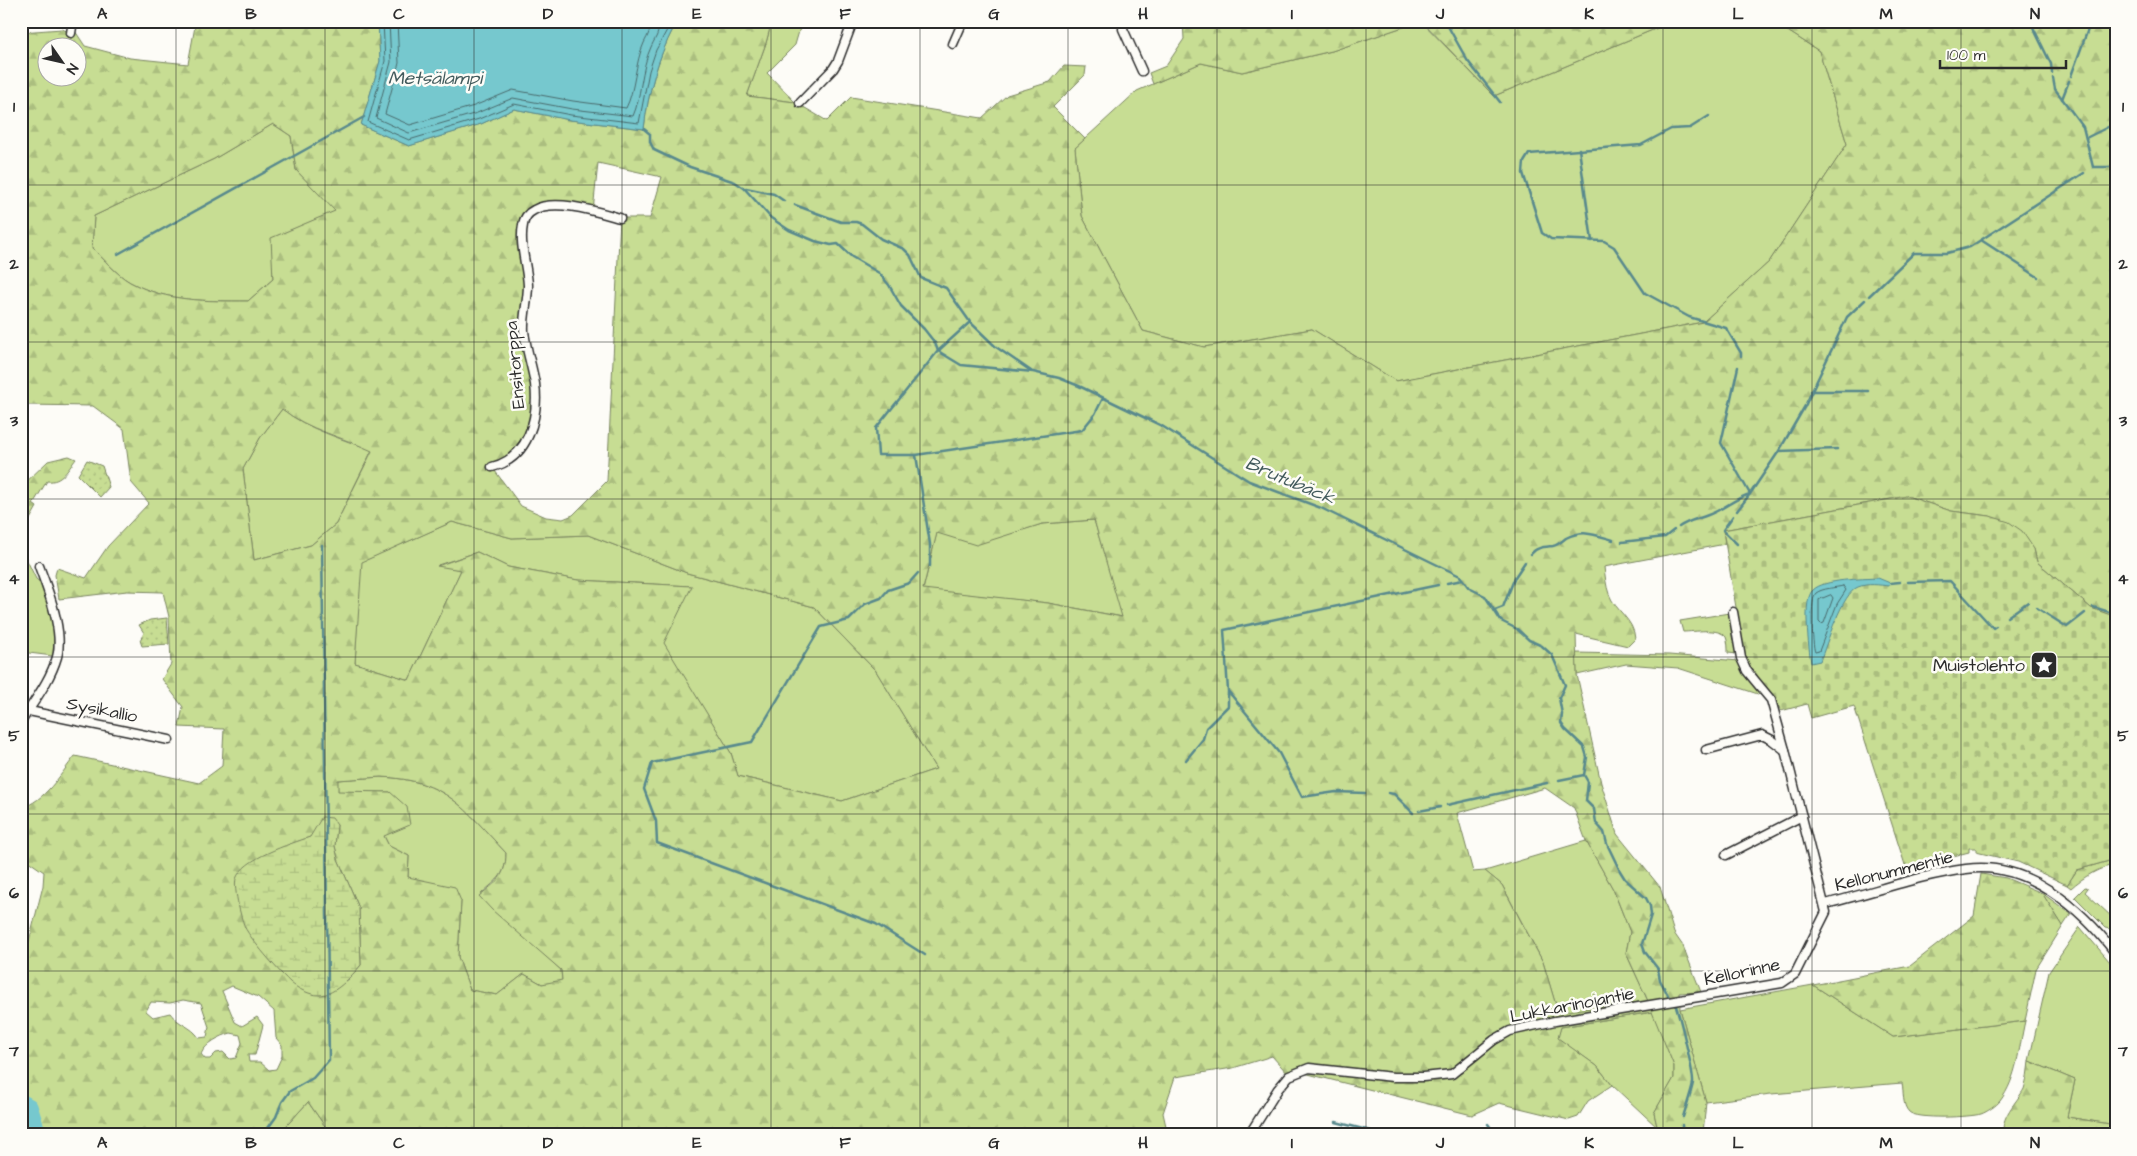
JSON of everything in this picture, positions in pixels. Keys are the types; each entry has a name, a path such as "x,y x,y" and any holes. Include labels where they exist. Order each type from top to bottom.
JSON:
{"street":[{"path":"71,33 73,21"},
{"path":"800,102 833,69 838,61 852,21"},
{"path":"953,44 963,21"},
{"path":"1124,21 1123,29 1142,71"},
{"name":"Ensitorppa","path":"492,467 510,458 518,451 528,438 533,424 536,392 524,332 528,286 522,234 524,221 530,213 552,205 577,208 620,218"},
{"path":"21,722 29,712 49,676 57,656 58,631 39,566"},
{"name":"Kellonummentie","path":"1733,612 1741,658 1747,671 1770,700 1825,904 1968,868 1994,869 2036,882 2065,901 2106,941 2116,954"},
{"name":"Sysikallio","path":"29,712 169,740"},
{"path":"1706,750 1762,735 1785,750"},
{"path":"1726,856 1802,816"},
{"name":"Kellorinne","path":"1678,1000 1782,983 1788,980 1795,974 1817,927 1823,919 1826,912 1825,904"},
{"path":"2106,941 2116,942"},
{"name":"Lukkarinojantie","path":"1249,1135 1278,1089 1289,1076 1309,1068 1336,1069 1393,1077 1423,1077 1452,1074 1494,1040 1510,1030 1678,1000"}],"green space":[{"path":"196,21 378,21 380,61 361,125 409,146 481,124 514,109 570,120 644,129 654,77 674,27 667,21 772,21 747,96 795,102 827,121 851,97 982,118 1007,95 1050,82 1064,66 1086,67 1085,75 1053,107 1085,139 1075,148 1082,216 1143,331 1204,347 1312,329 1396,381 1703,322 1769,262 1847,144 1819,51 1772,21 2116,21 2116,617 2091,608 2037,562 2034,549 1990,516 1951,511 1907,496 1723,530 1725,544 1604,567 1609,594 1615,605 1628,620 1635,639 1628,646 1576,634 1577,675 1601,783 1617,834 1660,887 1674,933 1683,946 1701,992 1679,993 1680,1009 1706,1102 1703,1133 1701,1135 1659,1135 1654,1113 1674,1078 1674,1066 1652,1012 1561,1027 1558,1038 1597,1066 1612,1085 1588,1101 1578,1117 1569,1120 1499,1103 1472,1115 1308,1074 1288,1074 1272,1056 1233,1068 1175,1077 1163,1113 1168,1135 327,1135 327,1129 308,1102 278,1135 27,1135 21,1127 21,957 26,953 43,886 44,872 21,856 21,808 30,805 45,793 75,756 199,783 222,766 224,729 179,727 183,707 162,679 171,664 169,617 163,592 127,591 59,599 55,575 57,568 86,578 108,546 149,503 131,482 124,429 93,406 25,405 21,407 21,32 62,29 71,33 75,31 80,38 38,38 38,88 88,88 88,47 130,58 188,64","holes":["273,124 291,136 296,170 335,211 271,238 273,279 248,301 217,301 173,297 144,289 130,282 92,248 94,216 214,159","598,163 662,177 650,218 620,218 607,481 573,515 563,519 546,517 521,506 492,467 525,444 536,398 524,319 526,217 552,205 593,211","282,409 314,428 372,451 336,524 311,545 254,560 243,469 260,438","1094,520 1122,617 1048,603 923,589 937,533 976,545 1042,524","452,522 512,538 588,535 687,573 814,607 876,671 936,769 842,801 738,776 731,753 664,643 692,586 578,580 508,567 477,552 437,566 461,570 409,680 355,663 362,562","381,777 404,779 438,790 465,810 506,853 506,861 499,878 479,896 492,910 561,970 562,980 542,984 524,974 497,995 470,990 458,957 461,901 455,887 408,877 409,856 389,846 384,836 410,825 407,807 390,792 338,791 338,780","1545,788 1574,808 1586,841 1613,889 1630,932 1626,953 1648,1001 1558,1012 1543,962 1502,885 1485,871 1473,872 1457,813","337,825 335,846 338,859 359,908 361,965 349,979 335,989 286,846","232,986 258,997 274,1011 276,1038 282,1045 282,1056 276,1069 269,1070 260,1062 249,1062 248,1055 255,1055 263,1025 257,1017 242,1026 235,1022 222,991","183,1000 201,1003 209,1027 207,1037 199,1038 170,1013 153,1017 146,1011 151,1002 170,1003","231,1033 240,1035 242,1043 236,1058 230,1059 223,1052 216,1053 210,1059 205,1059 201,1054 203,1050 218,1038"]},
{"path":"772,21 802,21 795,45 767,73 795,102 747,96"},
{"path":"1183,21 1421,21 1332,51 1242,72 1201,63 1153,84 1149,73 1166,66 1184,39"},
{"path":"1421,21 1494,96 1674,21 1772,21 1819,51 1847,144 1769,262 1703,322 1396,381 1312,329 1204,347 1143,331 1082,216 1075,148 1137,91 1201,63 1242,72 1332,51"},
{"path":"1422,21 1674,21 1494,96"},
{"path":"273,124 291,136 296,170 336,211 272,238 273,279 248,301 188,299 144,289 120,275 92,248 94,216 214,159"},
{"path":"282,409 314,428 372,450 336,524 311,545 254,560 243,469 260,438"},
{"path":"69,456 76,459 61,478 47,481 33,504 37,507 29,521 24,518 21,522 21,487 48,461"},
{"path":"87,460 102,466 109,487 100,497 78,475"},
{"path":"1907,496 1951,511 1990,516 2009,522 2022,531 2034,549 2037,562 2091,608 2116,617 2116,859 2077,870 2067,885 2018,862 1976,852 1976,848 1969,848 1969,852 1906,868 1854,706 1811,718 1807,704 1781,711 1744,655 1723,530"},
{"path":"1094,520 1123,617 1048,603 923,590 937,532 976,544 1042,524"},
{"path":"452,522 512,538 588,535 687,573 814,607 876,671 936,769 842,801 738,776 731,753 663,643 691,586 578,580 508,567 477,552 438,565 461,570 409,680 355,663 361,562"},
{"path":"21,548 36,579 44,585 55,631 53,656 21,652"},
{"path":"1729,613 1738,654 1728,653 1726,637 1718,632 1683,632 1680,621"},
{"path":"167,618 169,644 142,646 140,640 144,633 139,625 150,620"},
{"path":"1576,653 1669,655 1739,661 1761,695 1678,668 1626,664 1577,675"},
{"path":"381,777 404,779 438,790 465,810 506,853 502,873 479,896 561,970 562,981 542,984 524,974 497,995 470,990 458,957 461,901 408,877 409,856 389,846 384,836 390,792 338,792 337,780"},
{"path":"322,817 332,818 337,825 335,846 338,859 359,908 361,965 337,988 331,992 319,995 304,991 291,983 255,943 245,927 238,906 235,883 240,871 257,858 310,837"},
{"path":"1586,841 1613,889 1630,932 1626,953 1648,1001 1558,1013 1543,962 1502,885 1485,871"},
{"path":"2116,859 2116,865 2092,873 2071,888 2067,885 2077,870"},
{"path":"1981,874 2006,878 2042,893 2063,926 2036,969 2025,1021 1893,1037 1813,985 1910,966 1974,916"},
{"path":"2085,887 2088,888 2085,892 2113,918 2116,916 2116,930 2106,928 2075,897"},
{"path":"2042,893 2071,914 2063,926"},
{"path":"2080,927 2116,969 2116,1125 2067,1117 2075,1080 2029,1061 2049,972"},
{"path":"1813,985 1893,1037 2025,1021 2017,1063 2006,1092 1999,1103 1983,1113 1955,1117 1922,1116 1909,1112 1904,1102 1902,1083 1771,1094 1706,1102 1680,1009"},
{"path":"1653,1012 1674,1066 1674,1078 1654,1113 1657,1127 1612,1085 1597,1066 1557,1038 1561,1027"},
{"path":"2029,1061 2075,1080 2067,1117 2116,1125 2116,1135 2004,1135 2003,1129 2006,1116 2024,1089"},
{"path":"308,1102 327,1129 327,1135 278,1135"}],"water":[{"name":"Metsälampi","path":"378,21 667,21 674,27 654,76 644,129 570,120 514,109 481,124 409,146 361,125 380,61"},
{"path":"1878,578 1890,583 1889,586 1866,585 1852,591 1841,609 1820,661 1811,663 1807,613 1810,595 1813,590 1818,586 1834,582"}],"waterway":[{"path":"672,25 678,21"},
{"path":"1445,21 1467,60 1500,102"},
{"path":"2030,21 2051,64 2052,73"},
{"path":"2071,76 2091,21"},
{"path":"2053,78 2055,89 2083,127 2093,167"},
{"path":"2062,99 2069,81"},
{"path":"1709,116 1690,128 1671,129 1641,145 1529,154 1524,162 1523,173 1542,233 1551,239 1604,241 1614,247 1645,293 1689,317 1726,328 1741,356"},
{"path":"118,254 364,117"},
{"path":"2086,138 2116,123"},
{"name":"Brutubäck","path":"644,129 650,134 650,142 654,150 690,167 735,182 744,188 771,218 789,230 815,241 831,245 838,244 852,257 879,273 889,285 901,306 935,343 938,351 961,365 1033,372 1059,378 1079,386 1162,426 1249,481 1321,508 1460,576 1469,588 1485,596 1501,621 1517,629 1529,640 1542,646 1552,655 1565,685 1559,698 1562,714 1561,723 1584,747 1587,757 1584,775 1588,782 1586,801 1594,809 1596,823 1604,832 1607,844 1620,871 1625,879 1646,898 1650,906 1651,915 1642,944 1645,952 1658,969 1660,980 1670,999"},
{"path":"1579,149 1592,241"},
{"path":"2093,167 2110,167"},
{"path":"1869,296 1914,253 1947,253 1970,247 2084,173"},
{"path":"746,188 774,194 784,201"},
{"path":"795,205 841,222 862,224 881,239 904,249 910,255 921,278 946,288 970,322 996,347 1031,371"},
{"path":"1981,240 2038,277"},
{"path":"1679,527 1713,513 1750,494 1779,451 1805,406 1847,317 1865,300"},
{"path":"916,455 878,455 876,428 938,351 970,322"},
{"path":"1737,511 1750,494 1721,443 1738,367"},
{"path":"1811,391 1868,391"},
{"path":"930,566 930,544 916,455 1082,430 1095,414 1103,398"},
{"path":"1779,451 1837,449"},
{"path":"1733,516 1723,530 1737,544"},
{"path":"1622,542 1665,537 1674,530"},
{"path":"1531,554 1538,549 1560,543 1572,535 1584,533 1613,540"},
{"path":"223,1135 261,1133 268,1128 276,1117 282,1102 290,1091 313,1078 329,1060 322,545"},
{"path":"1495,610 1503,607 1515,577 1525,562"},
{"path":"918,573 909,583 888,590 881,598 865,604 849,620 821,627 752,742 652,763 644,789 656,821 657,843 876,924 925,955"},
{"path":"1447,583 1463,580"},
{"path":"1908,582 1950,581 1993,628 1996,626"},
{"path":"1890,583 1900,582"},
{"path":"1365,793 1336,792 1302,797 1279,753 1228,691 1224,630 1438,585"},
{"path":"2007,617 2028,602"},
{"path":"2093,607 2116,614"},
{"path":"2037,608 2067,627 2085,613"},
{"path":"1186,760 1203,739 1206,728 1228,706 1228,692"},
{"path":"1559,780 1584,775"},
{"path":"1447,805 1547,783"},
{"path":"1388,793 1394,794 1413,813"},
{"path":"1419,811 1440,807"},
{"name":"Brutubäck","path":"1676,1006 1693,1077 1683,1117"},
{"path":"21,1101 30,1106 37,1128 45,1135"},
{"path":"1336,1122 1386,1135"},
{"path":"1488,1124 1496,1135"},
{"name":"Brutubäck","path":"1682,1125 1682,1133"}],"place":[{"name":"Muistolehto","path":"2044,665"}]}
